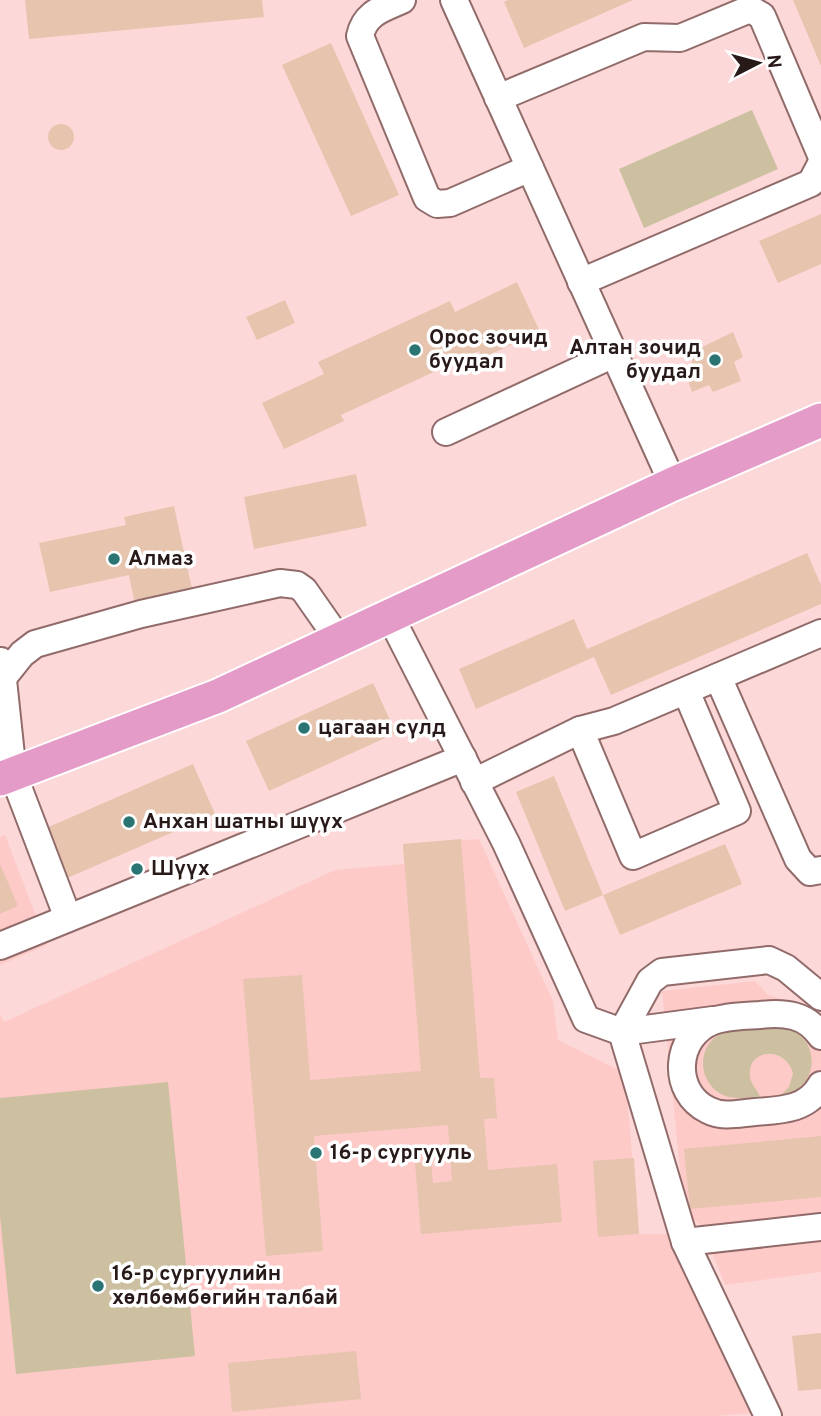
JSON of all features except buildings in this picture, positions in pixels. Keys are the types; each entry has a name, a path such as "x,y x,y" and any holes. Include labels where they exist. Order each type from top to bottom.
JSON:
{"main road":[{"path":"6,776 218,696 673,484 821,420"}],"street":[{"path":"402,0 373,13 363,22 360,36 427,198 437,204 450,203 530,168"},
{"path":"454,0 673,484"},
{"path":"498,98 644,37 680,38 750,9 762,16 821,155"},
{"path":"581,282 811,183 821,164"},
{"path":"446,432 614,354"},
{"path":"68,918 6,776 1,667 36,644 141,614 280,583 297,585 304,590 339,640"},
{"path":"390,616 506,843 586,1019 622,1032 779,1013 794,1015 808,1022 821,1036"},
{"path":"0,946 68,918 468,770 580,730 614,721 821,633"},
{"path":"719,677 798,859 810,872 821,870"},
{"path":"580,730 633,856 737,811 686,691"},
{"path":"768,1416 685,1242 622,1032 650,981 662,972 769,960 786,968 821,997"},
{"path":"729,1018 699,1029 688,1041 682,1064 686,1087 695,1101 708,1110 723,1115 821,1106"},
{"path":"790,1109 805,1103 821,1085"},
{"path":"685,1242 821,1227"}],"shaded area":[{"path":"752,110 778,169 644,228 619,169"},
{"path":"5,835 47,945 0,965 0,837"},
{"name":"16-р сургууль","path":"479,839 553,1001 558,1040 625,1073 639,1234 669,1234 755,1413 713,1416 0,1416 0,1014 4,1022 335,870 404,864 403,844"},
{"path":"755,981 768,995 806,1006 821,1018 821,1272 725,1285 702,1227 684,1211 662,991"},
{"path":"753,1027 787,1027 798,1033 811,1052 809,1074 803,1084 793,1092 780,1096 789,1087 793,1073 782,1058 774,1054 759,1056 750,1068 751,1080 760,1097 727,1097 708,1082 704,1073 704,1055 708,1046 722,1033"},
{"name":"16-р сургуулийн хөлбөмбөгийн талбай","path":"168,1082 195,1356 16,1374 0,1216 0,1098"}],"place":[{"name":"Орос зочид буудал","path":"415,350"},
{"name":"Алтан зочид буудал","path":"715,360"},
{"name":"Алмаз","path":"114,559"},
{"name":"цагаан сүлд","path":"304,728"},
{"name":"Анхан шатны шүүх","path":"129,822"},
{"name":"Шүүх","path":"137,869"},
{"name":"16-р сургууль","path":"316,1153"},
{"name":"16-р сургуулийн хөлбөмбөгийн талбай","path":"98,1286"}]}
